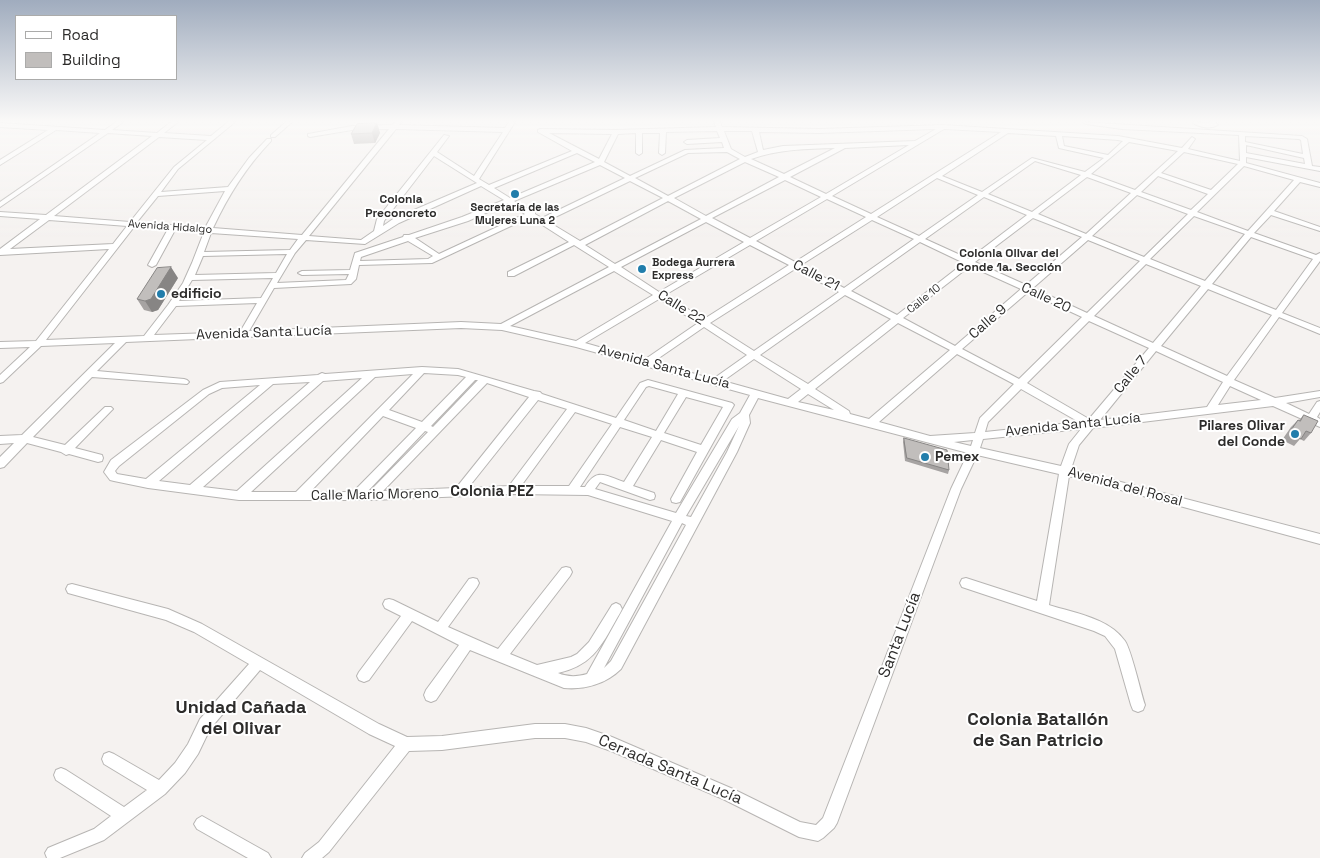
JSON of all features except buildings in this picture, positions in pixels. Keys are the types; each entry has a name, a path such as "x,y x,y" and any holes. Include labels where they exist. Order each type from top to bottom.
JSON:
{"street":[{"path":"0,205 62,162"},
{"path":"1,252 122,162"},
{"path":"0,380 39,343 176,168 184,162"},
{"path":"148,338 190,278 202,254 209,230 231,188 249,162"},
{"path":"243,334 292,252 365,162"},
{"path":"378,232 380,221 424,162"},
{"name":"Calle 22","path":"449,162 512,200 853,418"},
{"path":"272,286 346,283 352,279 352,272 362,242 396,221 480,180 490,162"},
{"path":"491,187 551,162"},
{"path":"357,259 407,237 512,200 601,162"},
{"name":"Calle 21","path":"601,162 1021,384 1090,424"},
{"path":"543,220 666,162"},
{"path":"511,274 670,198 739,162"},
{"name":"Calle 20","path":"752,162 1316,421"},
{"path":"502,327 813,162"},
{"path":"578,344 749,240 884,162"},
{"path":"646,362 704,323 958,162"},
{"path":"714,382 918,238 984,196 1029,162"},
{"path":"1050,162 1319,258 1228,380 1210,410"},
{"name":"Calle 10","path":"790,403 1102,162"},
{"name":"Calle 9","path":"871,423 1087,237 1170,162"},
{"name":"Santa Lucía","path":"818,833 829,823 972,450 976,446 983,421 1192,214 1241,162"},
{"path":"1252,162 1320,185"},
{"path":"1266,162 1320,169"},
{"path":"1308,162 1309,168"},
{"path":"1157,174 1212,193"},
{"path":"936,176 1320,331"},
{"name":"Calle 7","path":"1042,609 1065,471 1074,444 1208,286 1249,234 1299,179"},
{"path":"156,194 231,188"},
{"path":"1270,212 1320,229"},
{"path":"357,259 425,262 532,213"},
{"name":"Avenida Hidalgo","path":"0,214 362,242"},
{"path":"152,265 173,228"},
{"path":"407,237 439,257"},
{"path":"1,252 115,246"},
{"path":"202,254 292,252"},
{"path":"302,273 352,272"},
{"path":"190,278 277,275"},
{"path":"173,304 262,300"},
{"name":"Avenida Santa Lucía","path":"0,345 461,325 502,327 578,344 930,440 1027,432 1274,402 1320,394"},
{"path":"0,464 27,439 124,339"},
{"path":"299,496 422,370"},
{"path":"148,484 271,381 322,376 422,370 440,370 473,376 537,394 573,408 704,450"},
{"path":"91,374 184,382"},
{"path":"239,496 372,374"},
{"path":"192,490 322,376"},
{"path":"372,496 473,376"},
{"path":"356,496 485,379"},
{"name":"Calle Mario Moreno","path":"271,381 225,384 206,392 115,463 109,472 114,477 148,484 239,496 372,496 512,490 588,491 692,522"},
{"path":"572,490 643,385 650,383 727,404 729,407 676,499"},
{"path":"627,487 684,392"},
{"path":"591,679 679,518 736,422 744,415 756,393"},
{"path":"458,493 537,394"},
{"path":"1316,421 1320,404"},
{"path":"66,451 108,408"},
{"path":"512,490 573,408"},
{"path":"381,411 429,429"},
{"path":"389,604 438,630 564,682 579,683 608,673 616,665 692,522 732,452 745,423 744,415"},
{"path":"0,440 27,439 66,451 98,458"},
{"name":"Avenida del Rosal","path":"930,440 1065,471 1320,539"},
{"path":"588,491 592,482 600,478 650,496"},
{"path":"500,656 566,572"},
{"path":"438,630 473,582"},
{"path":"966,583 1097,626 1117,639 1122,646 1138,705"},
{"name":"Cerrada Santa Lucía","path":"72,589 168,615 198,628 257,664 382,733 406,744 442,743 542,731 565,731 586,735 612,744 728,794 799,829 818,833"},
{"path":"536,671 564,666 582,658 594,645 616,609"},
{"path":"364,676 410,614"},
{"path":"431,694 468,643"},
{"path":"53,853 99,835 160,789 187,759 205,724 257,664"},
{"path":"310,858 324,847 406,744"},
{"path":"109,760 160,789"},
{"path":"61,775 124,816"},
{"path":"202,824 263,858"}],"place":[{"name":"Secretaría de las Mujeres Luna 2","path":"515,194"},
{"name":"Bodega Aurrera Express","path":"642,269"},
{"name":"edificio","path":"161,294"},
{"name":"Pilares Olivar del Conde","path":"1295,434"},
{"name":"Pemex","path":"925,457"}],"district":[{"name":"Colonia Preconcreto","path":"401,207"},
{"name":"Colonia Olivar del Conde 1a. Sección","path":"1009,261"},
{"name":"Colonia PEZ","path":"492,492"},
{"name":"Unidad Cañada del Olivar","path":"241,718"},
{"name":"Colonia Batallón de San Patricio","path":"1038,730"}]}
